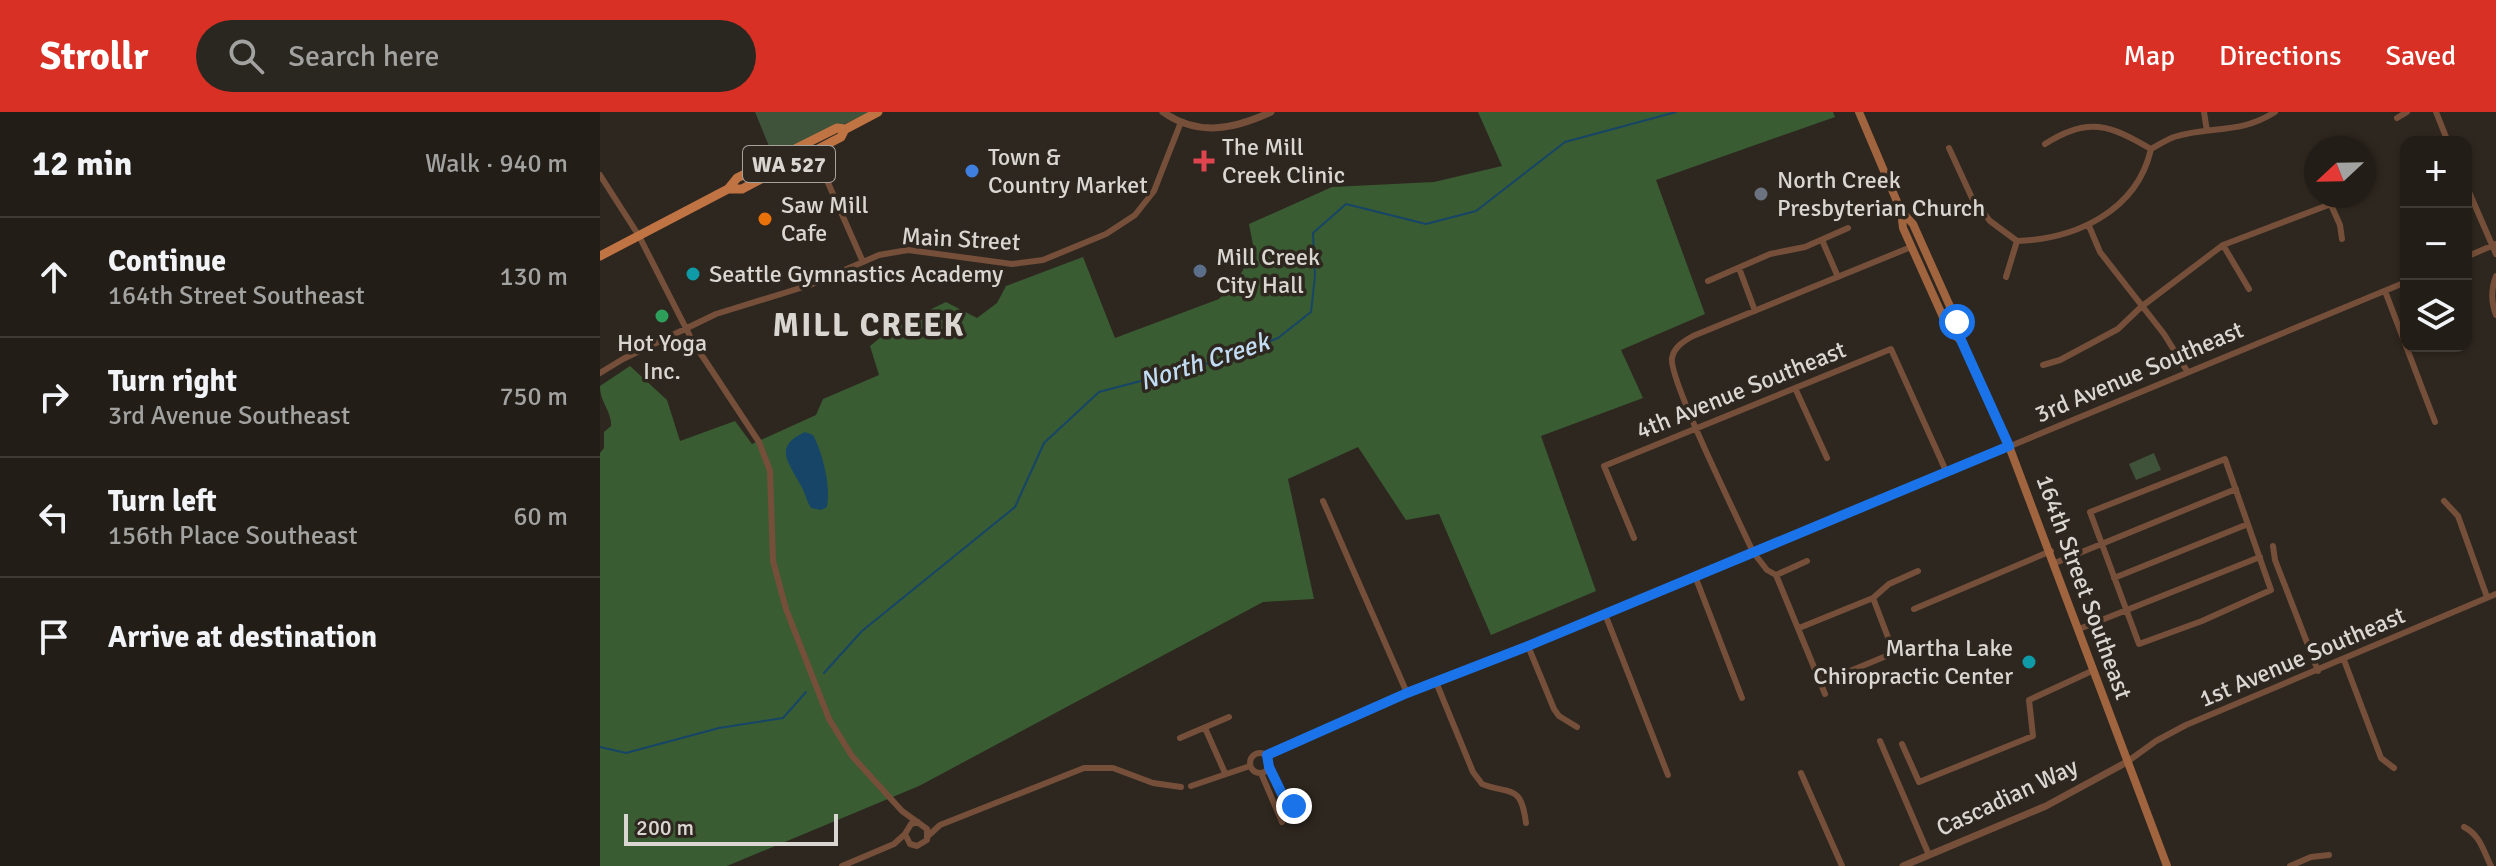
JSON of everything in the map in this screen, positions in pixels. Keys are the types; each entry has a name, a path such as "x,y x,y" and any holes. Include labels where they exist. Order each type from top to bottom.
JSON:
{"main road":[{"name":"WA 527","path":"600,256 728,189 737,178 837,128 845,129 878,112"},
{"name":"164th Street Southeast","path":"1859,112 1901,211 1903,228 1911,247 1948,328 1961,340"},
{"name":"WA 527","path":"728,189 742,189 841,137 845,129"},
{"name":"164th Street Southeast","path":"1901,211 1913,224 2009,446 2167,866"}],"street":[{"path":"1163,112 1198,128 1222,129 1271,112"},
{"path":"2204,112 2207,131"},
{"path":"1949,148 1972,198 1990,221 2017,241 2046,240 2089,226 2134,190 2146,170 2151,149 2174,137 2245,127 2275,112"},
{"path":"2397,118 2407,112"},
{"path":"2436,112 2446,136"},
{"name":"Main Street","path":"600,373 685,328 737,307 810,285 879,255 908,250 1012,264 1043,260 1106,234 1135,215 1154,191 1181,122"},
{"path":"2045,144 2072,129 2096,125 2120,131 2151,149"},
{"path":"814,151 863,262"},
{"path":"600,175 639,236 685,328 759,442 770,471 773,561 786,609 829,719 852,756 902,811 927,829 928,836"},
{"path":"2472,198 2496,254"},
{"path":"2043,365 2060,360 2118,329 2141,307 2223,245 2320,208"},
{"path":"2333,208 2342,239"},
{"path":"2089,226 2100,252 2164,334 2187,371"},
{"path":"1708,281 1770,254 1822,240 1848,228"},
{"path":"1822,240 1838,277"},
{"path":"2006,277 2017,241"},
{"path":"2223,245 2249,289"},
{"path":"2472,254 2494,245"},
{"path":"1825,694 1776,575 1767,570 1753,552 1696,427 1676,382 1672,356 1684,341 1911,247"},
{"path":"1739,268 1755,311"},
{"path":"2496,276 2492,296 2496,315"},
{"name":"3rd Avenue Southeast","path":"1267,755 1407,693 1528,646 2400,285"},
{"path":"2385,291 2400,330"},
{"name":"4th Avenue Southeast","path":"1634,538 1604,466 1891,349 1946,471"},
{"path":"2408,352 2435,422"},
{"path":"1795,388 1827,458"},
{"path":"2225,459 2236,489 2271,590 2202,621 2139,644 2090,512 2225,459"},
{"path":"2055,563 2236,489"},
{"path":"1323,501 1407,693"},
{"path":"2444,501 2458,516 2487,597"},
{"path":"2114,578 2248,524"},
{"path":"2273,546 2275,560 2318,671"},
{"path":"1914,609 2051,551"},
{"path":"2079,629 2260,557"},
{"path":"1776,575 1807,561"},
{"path":"1799,628 1873,598 1889,584 1918,571"},
{"path":"1695,576 1742,698"},
{"name":"1st Avenue Southeast","path":"2127,762 2186,725 2496,594"},
{"path":"1873,598 1894,653"},
{"path":"1605,614 1668,775"},
{"path":"1821,683 1894,653 1934,642"},
{"path":"1528,646 1554,709 1559,716 1577,727"},
{"path":"2344,660 2381,758 2394,768"},
{"path":"1902,744 1919,782 2033,736 2029,700 2094,670"},
{"path":"1436,682 1473,772 1486,786 1515,793 1526,823"},
{"path":"1180,738 1229,717"},
{"path":"1205,728 1225,773"},
{"path":"1880,741 1929,855"},
{"path":"1269,767 1261,773 1254,772 1250,759 1261,752 1267,755 1269,767 1283,796 1294,806"},
{"name":"Cascadian Way","path":"1903,866 2046,806 2127,762"},
{"path":"894,844 921,845 940,825 1071,773 1097,766 1113,768 1153,783 1181,787"},
{"path":"1191,786 1250,766"},
{"path":"1261,773 1282,822"},
{"path":"1801,773 1842,866"},
{"path":"902,811 907,841 913,845"},
{"path":"842,866 894,844 911,824 940,825"},
{"path":"2464,827 2474,831 2479,838 2491,866"},
{"path":"2290,866 2311,857 2329,855"}],"green space":[{"path":"755,112 871,112 773,156"},
{"path":"1478,112 1833,112 1835,117 1656,180 1705,314 1621,350 1643,398 1541,436 1596,591 1491,635 1439,514 1406,520 1358,447 1288,479 1314,599 1263,602 919,786 727,866 600,866 600,453 604,448 604,432 611,426 600,386 630,366 667,400 680,441 735,421 752,444 816,415 823,399 879,375 870,346 892,328 946,302 977,318 997,303 1006,286 1083,257 1115,338 1219,299 1239,277 1254,250 1249,224 1332,187 1434,182 1502,166"},
{"path":"2154,453 2161,470 2136,480 2129,464"}],"water":[{"path":"805,432 813,435 825,470 828,499 827,507 821,510 811,508 786,454 789,443"}],"waterway":[{"name":"North Creek","path":"824,673 862,631 1015,507 1044,443 1099,392 1228,358 1278,338 1311,312 1315,276 1313,233 1346,204 1426,224 1476,211 1565,142 1676,112"},
{"name":"North Creek","path":"600,747 626,753 719,728 783,718 806,692"}],"place":[{"name":"The Mill Creek Clinic","path":"1204,161"},
{"name":"Town & Country Market","path":"972,171"},
{"name":"North Creek Presbyterian Church","path":"1761,194"},
{"name":"Saw Mill Cafe","path":"765,219"},
{"name":"Mill Creek City Hall","path":"1200,271"},
{"name":"Seattle Gymnastics Academy","path":"693,274"},
{"name":"Hot Yoga Inc.","path":"662,316"},
{"name":"Martha Lake Chiropractic Center","path":"2029,662"}],"district":[{"name":"MILL CREEK","path":"869,325"}],"route":[{"path":"1294,806 1283,796 1269,767 1267,755 1407,693 1528,646 2009,446 1961,340 1957,322"}]}
